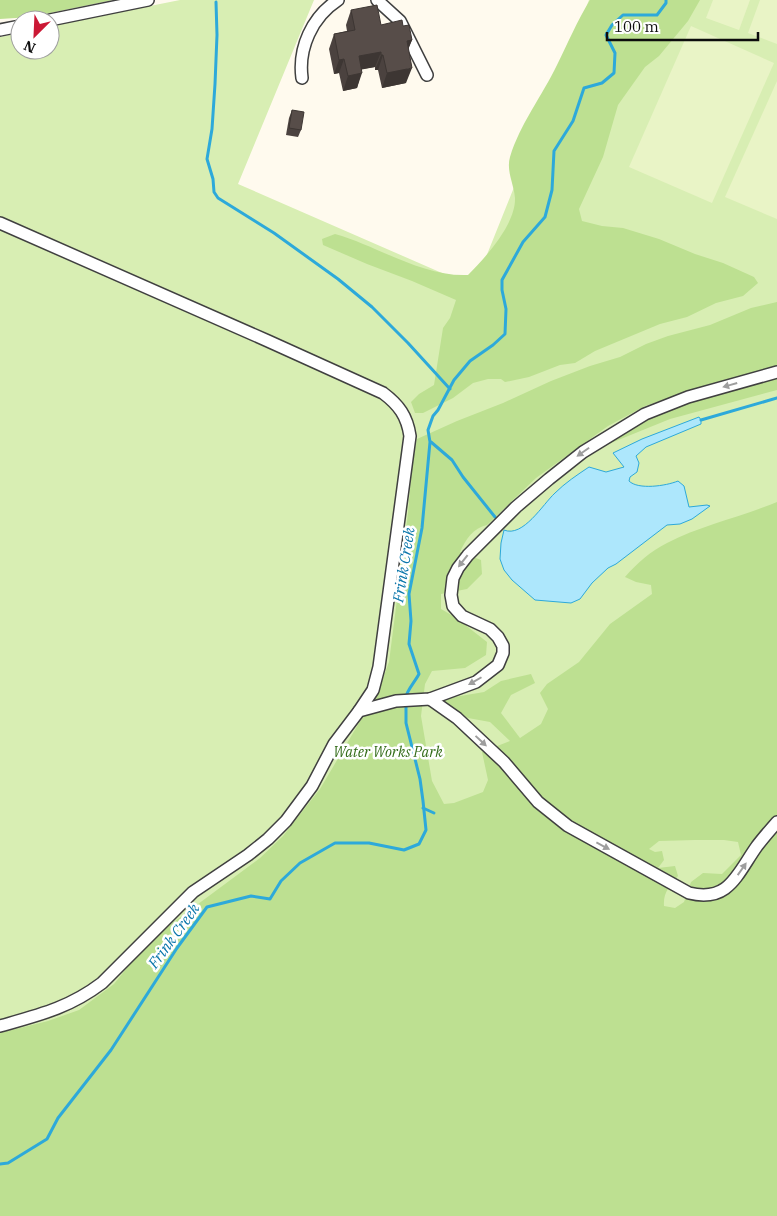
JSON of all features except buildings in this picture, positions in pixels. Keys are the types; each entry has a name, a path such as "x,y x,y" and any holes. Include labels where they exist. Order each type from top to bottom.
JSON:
{"street":[{"path":"60,18 148,0"},
{"path":"302,78 300,64 308,34 328,6 338,0"},
{"path":"378,0 400,21 427,75"},
{"path":"0,223 383,393 394,400 402,410 408,422 410,436 379,667 373,690 334,744 302,802 268,839 248,855 193,892 174,909 102,983 88,994 44,1014 0,1026"},
{"path":"359,711 396,701 430,699 476,682 498,666 502,660 503,646 490,628 462,616 453,606 451,595 453,578 468,555 549,479 583,452 645,414 688,397 777,372"},
{"path":"430,699 457,718 504,762 538,802 568,826 689,893 701,896 711,895 721,892 730,886 757,846 777,822"}],"green space":[{"path":"0,0 113,0 60,11 10,10 10,18 0,19"},
{"name":"Water Works Park","path":"180,0 314,0 238,184 474,287 589,0 777,0 777,1216 0,1216 0,37 10,35 10,60 60,60 60,24"},
{"path":"590,0 700,0 688,21 659,56 645,67 618,105 603,157 579,209 582,221 602,226 623,228 659,239 723,263 754,277 758,283 743,296 716,303 687,317 660,324 595,351 575,363 560,365 529,377 505,382 501,379 488,379 473,383 453,398 423,413 415,413 411,402 419,394 434,385 443,328 450,318 456,300 323,245 322,239 335,234 417,266 451,274 468,275 498,240 510,219 515,198 509,162 514,145"},
{"path":"713,0 750,0 739,30 706,18"},
{"path":"760,0 777,0 777,44 748,33"},
{"path":"691,26 774,63 712,203 629,167"},
{"path":"777,81 777,219 725,197"},
{"path":"777,302 777,366 706,385 645,406 608,426 536,478 487,525 482,526 470,535 460,552 481,560 482,574 467,589 441,594 441,609 455,617 487,642 486,655 465,668 432,671 425,684 421,716 432,781 444,804 454,803 483,792 488,780 482,752 510,741 490,722 468,718 437,700 484,692 501,681 531,674 535,683 511,695 501,713 520,738 541,724 548,709 540,693 547,684 579,662 610,624 652,594 651,585 636,582 625,577 639,562 655,550 680,537 777,502 777,1216 0,1216 0,1033 48,1021 79,1010 114,984 138,954 159,933 260,858 283,836 320,789 379,689 389,662 408,513 412,466 417,439 551,381 620,357 646,344 710,325 751,308","holes":["724,840 738,842 741,855 722,874 703,873 691,882 684,902 675,908 664,906 666,893 678,876 675,866 658,868 664,860 662,851 655,852 649,849 659,841"]},
{"path":"777,376 777,390 670,419 606,445 626,428 682,403"}],"water":[{"path":"699,417 701,424 646,447 636,456 639,463 637,472 630,477 629,481 639,486 660,486 678,481 684,486 689,507 710,506 692,519 680,524 667,525 608,568 592,583 580,599 571,603 535,600 512,580 504,570 500,559 504,530 511,531 525,525 559,489 589,467 606,472 624,467 613,453 642,439"}],"waterway":[{"name":"Frink Creek","path":"406,697 419,674 409,644 411,621 409,594 422,528 430,442 428,430 433,416 454,380 470,361 505,334 506,309 502,280 523,242 545,217 552,190 554,151 573,121 584,88 602,83 614,73 615,53 606,35 612,25 623,15 657,15 666,3 666,0"},
{"path":"216,2 215,84 212,129 207,159 213,179 214,192 218,198 274,233 338,279 372,307 450,389"},
{"path":"701,420 777,398"},
{"path":"431,442 452,460 495,517"},
{"name":"Frink Creek","path":"0,1164 8,1163 47,1139 58,1118 111,1050 177,948 207,907 251,896 270,899 281,881 300,863 335,843 369,843 404,850 419,844 426,830 420,779 406,723 406,703"},
{"path":"423,808 434,813"}]}
